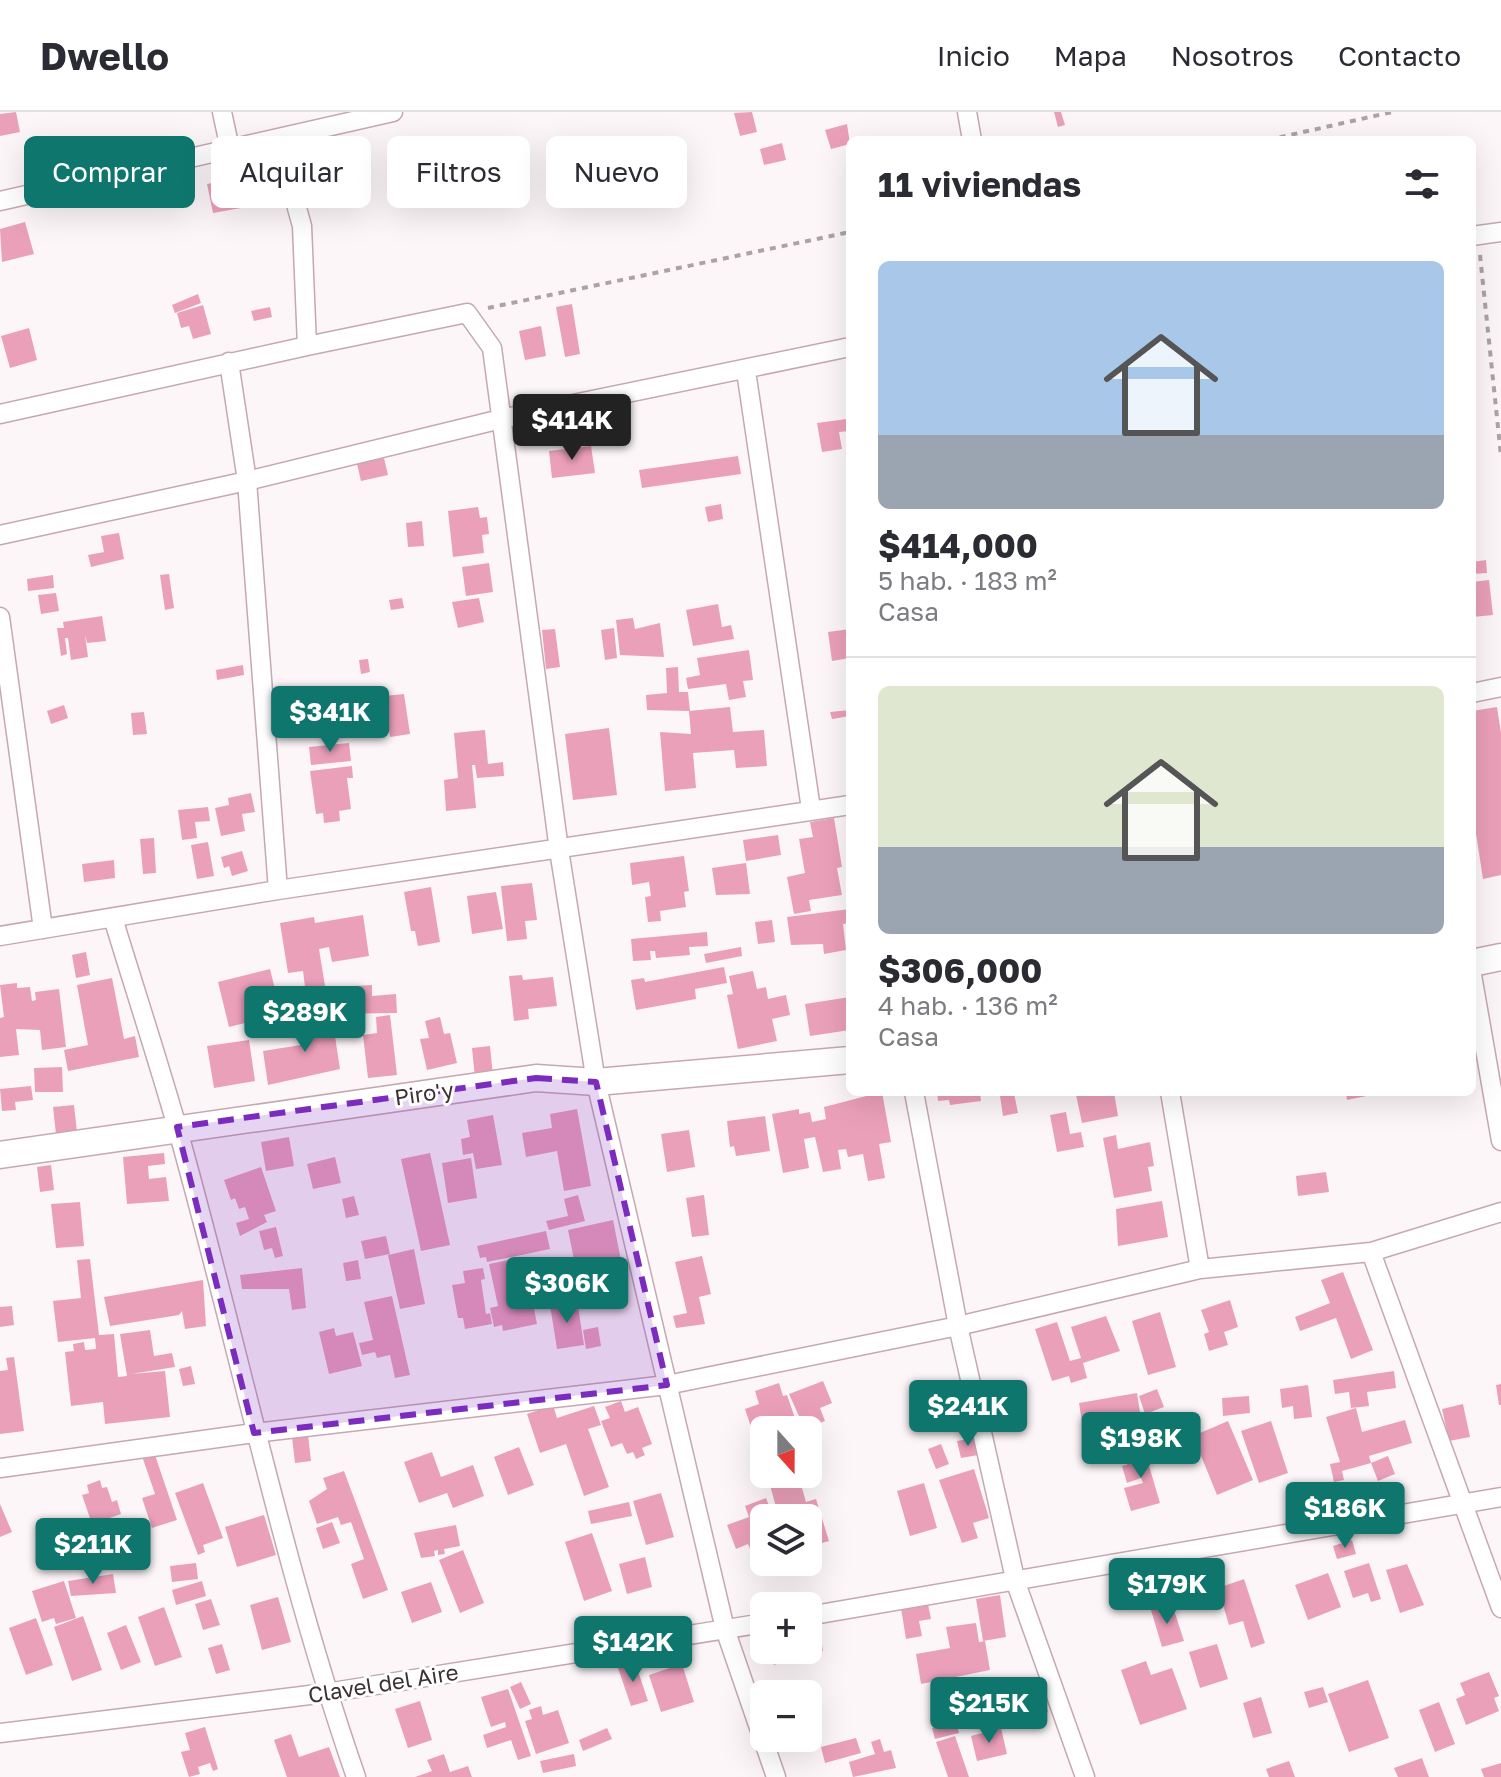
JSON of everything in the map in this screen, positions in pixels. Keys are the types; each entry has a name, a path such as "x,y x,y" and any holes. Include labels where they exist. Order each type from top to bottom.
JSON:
{"main road":[{"path":"1476,962 1501,957"},
{"name":"Piro'y","path":"0,1155 177,1127 536,1078 596,1082 846,1060"}],"street":[{"path":"222,112 227,136"},
{"path":"294,136 393,112"},
{"path":"967,112 971,136"},
{"path":"0,201 211,153"},
{"path":"297,208 302,226 307,346"},
{"path":"1476,236 1501,232"},
{"path":"0,414 229,362 467,313 492,348 559,850 596,1082 725,1629 776,1777"},
{"path":"0,535 247,481 501,419 746,371 846,348"},
{"path":"229,362 247,481 278,890"},
{"path":"746,371 811,809"},
{"path":"0,617 43,929"},
{"path":"1476,692 1501,687"},
{"path":"0,936 278,890 846,805"},
{"path":"113,918 177,1127 254,1433 326,1693 356,1777"},
{"path":"1476,998 1501,1141"},
{"path":"915,1096 958,1326 1016,1583 1085,1777"},
{"path":"1171,1096 1200,1269"},
{"path":"0,1468 254,1433 667,1385 958,1326 1200,1269 1371,1252 1501,1212"},
{"path":"1371,1252 1501,1608"},
{"path":"822,1614 1016,1583 1501,1497"},
{"name":"Clavel del Aire","path":"0,1733 326,1693 750,1625"}],"path":[{"path":"1286,136 1392,112"},
{"path":"467,313 846,233"},
{"path":"1476,244 1501,456"}],"highlighted area":[{"path":"536,1078 596,1082 667,1385 254,1433 177,1127"}],"building":[{"path":"16,112 20,132 0,136 0,114"},
{"path":"752,112 757,132 740,136 734,113"},
{"path":"1054,112 1061,112 1065,125 1058,127"},
{"path":"847,124 846,145 831,149 825,130"},
{"path":"782,143 786,160 764,165 760,149"},
{"path":"211,183 211,203 207,184"},
{"path":"212,208 241,208 213,213"},
{"path":"25,222 34,254 2,262 0,229"},
{"path":"198,294 201,303 175,313 172,305"},
{"path":"572,304 580,354 565,357 556,307"},
{"path":"203,305 211,334 193,339 189,326 181,328 177,313"},
{"path":"270,307 272,317 254,321 251,311"},
{"path":"541,326 546,356 525,360 519,331"},
{"path":"29,328 37,360 10,368 1,336"},
{"path":"846,419 846,431 839,432 842,449 822,452 817,423"},
{"path":"591,446 595,473 552,478 549,451"},
{"path":"738,456 741,474 642,488 639,470"},
{"path":"384,458 388,475 361,481 357,464"},
{"path":"721,504 723,519 708,522 705,507"},
{"path":"478,507 480,518 487,517 489,534 482,535 484,553 453,557 448,511"},
{"path":"422,521 424,546 408,547 406,523"},
{"path":"119,533 124,559 91,567 88,555 104,552 101,536"},
{"path":"1486,560 1487,573 1476,574 1476,561"},
{"path":"489,563 493,592 466,596 462,567"},
{"path":"169,574 174,608 165,610 160,575"},
{"path":"53,575 54,588 28,591 27,579"},
{"path":"1489,580 1493,615 1476,617 1476,582"},
{"path":"56,593 59,611 41,614 38,595"},
{"path":"402,598 404,608 391,610 389,600"},
{"path":"479,598 484,622 458,628 452,602"},
{"path":"718,604 722,627 731,625 734,639 693,646 686,610"},
{"path":"102,616 106,641 87,643 85,635 88,657 71,660 68,638 65,638 67,654 61,656 57,628 64,628 63,622"},
{"path":"633,618 635,629 660,623 664,657 620,655 616,620"},
{"path":"614,628 617,658 605,660 601,630"},
{"path":"555,629 560,667 546,669 542,630"},
{"path":"846,630 846,659 832,661 828,632"},
{"path":"749,650 753,680 743,681 746,697 729,700 726,684 688,689 686,678 700,675 697,658"},
{"path":"368,659 370,672 361,674 359,660"},
{"path":"243,665 244,675 217,680 216,670"},
{"path":"678,667 679,692 688,692 690,711 647,710 646,695 667,693 666,668"},
{"path":"404,694 410,734 390,737 384,696"},
{"path":"64,705 68,718 51,724 47,711"},
{"path":"730,707 733,732 764,730 767,766 736,768 734,750 693,753 696,788 665,791 660,732 691,734 689,711"},
{"path":"1497,707 1501,733 1501,875 1483,879 1476,834 1476,710"},
{"path":"846,710 846,717 832,719 830,712"},
{"path":"144,712 147,734 133,735 131,713"},
{"path":"609,728 617,795 573,800 565,734"},
{"path":"485,730 488,764 503,762 504,776 477,778 475,765 472,765 476,808 446,811 444,780 458,778 454,733"},
{"path":"349,743 351,761 311,765 309,747"},
{"path":"352,766 353,778 347,778 351,809 339,811 340,821 324,823 323,813 316,814 310,771"},
{"path":"251,793 255,812 242,814 245,831 221,836 215,808 229,805 228,798"},
{"path":"208,807 210,821 195,822 197,838 182,840 178,810"},
{"path":"834,818 842,867 837,868 842,895 809,900 811,911 794,914 787,877 805,873 799,839 813,837 810,822"},
{"path":"778,835 781,855 746,861 743,840"},
{"path":"154,838 156,873 143,874 140,839"},
{"path":"208,842 214,876 197,879 191,845"},
{"path":"242,851 248,871 232,876 229,866 224,868 221,857"},
{"path":"684,856 689,891 684,892 686,907 660,911 661,921 648,922 645,897 651,896 649,882 632,885 630,863"},
{"path":"114,860 115,878 84,882 82,864"},
{"path":"746,863 750,894 716,895 712,868"},
{"path":"532,883 537,920 525,921 527,939 507,941 501,886"},
{"path":"431,887 440,942 418,946 415,931 411,931 404,892"},
{"path":"496,892 503,929 472,934 467,896"},
{"path":"846,910 846,924 843,924 846,950 824,954 823,944 791,945 787,917"},
{"path":"363,915 369,956 332,962 329,947 319,949 326,992 306,995 303,971 288,973 280,923 314,917 315,923"},
{"path":"772,920 775,942 758,944 755,922"},
{"path":"707,932 708,946 689,947 690,955 656,958 655,951 650,951 651,960 633,961 631,939"},
{"path":"741,947 742,956 706,963 704,954"},
{"path":"86,952 90,975 76,978 72,955"},
{"path":"724,967 727,983 695,989 696,999 636,1010 631,980 644,978 645,982"},
{"path":"270,969 281,1014 229,1027 218,982"},
{"path":"753,971 757,989 766,987 768,999 786,995 790,1015 772,1019 777,1041 738,1049 727,995 733,994 729,976"},
{"path":"522,975 523,980 553,977 557,1006 528,1009 529,1019 514,1021 509,976"},
{"path":"112,978 124,1039 135,1036 139,1057 68,1071 64,1050 88,1045 77,985"},
{"path":"17,983 17,988 30,987 32,1001 36,1000 35,992 59,989 66,1047 42,1050 40,1030 16,1029 19,1055 0,1057 0,1018 4,1017 0,985"},
{"path":"372,985 372,996 396,994 397,1013 331,1014 330,1002 355,1001 354,986"},
{"path":"846,998 846,1031 810,1036 805,1004"},
{"path":"390,1015 397,1075 368,1078 363,1035 377,1033 376,1017"},
{"path":"332,1017 340,1069 268,1085 263,1051 307,1044 303,1021"},
{"path":"360,1017 360,1028 351,1028 351,1018"},
{"path":"440,1017 444,1034 450,1033 457,1063 427,1070 420,1039 429,1038 425,1021"},
{"path":"249,1040 255,1081 214,1088 207,1046"},
{"path":"490,1046 493,1076 475,1078 472,1048"},
{"path":"62,1067 63,1092 35,1092 34,1068"},
{"path":"31,1086 33,1100 15,1102 16,1110 2,1111 0,1089"},
{"path":"867,1096 883,1096 891,1142 879,1144 885,1178 868,1181 863,1154 848,1157 846,1149 838,1150 841,1169 823,1172 815,1137 804,1139 809,1168 783,1173 772,1114 799,1109 799,1114 810,1112 812,1122 826,1119 824,1107"},
{"path":"937,1096 980,1096 981,1101 950,1105 949,1100 938,1101"},
{"path":"1000,1096 1015,1096 1018,1113 1003,1116"},
{"path":"1076,1096 1115,1096 1118,1116 1082,1123"},
{"path":"74,1105 77,1132 56,1134 53,1107"},
{"path":"577,1109 591,1186 564,1191 557,1151 526,1157 522,1133 552,1128 550,1114"},
{"path":"1066,1112 1070,1134 1081,1132 1084,1147 1057,1152 1050,1115"},
{"path":"493,1115 502,1165 476,1169 473,1153 463,1155 461,1139 470,1137 467,1120"},
{"path":"765,1116 770,1151 736,1156 734,1146 730,1147 727,1121"},
{"path":"689,1130 695,1167 667,1172 661,1134"},
{"path":"1116,1135 1118,1149 1150,1142 1154,1166 1148,1167 1152,1191 1114,1198 1103,1138"},
{"path":"289,1137 294,1166 266,1171 261,1142"},
{"path":"164,1153 165,1164 148,1166 149,1179 166,1177 169,1201 127,1204 123,1157"},
{"path":"430,1153 450,1245 421,1251 401,1159"},
{"path":"335,1157 341,1183 313,1189 307,1164"},
{"path":"471,1158 477,1198 448,1203 442,1163"},
{"path":"51,1165 54,1190 40,1192 37,1167"},
{"path":"261,1167 276,1211 264,1215 267,1222 240,1236 236,1223 249,1219 245,1207 239,1209 235,1198 231,1200 224,1180"},
{"path":"1326,1172 1329,1192 1298,1196 1296,1176"},
{"path":"578,1195 585,1221 549,1230 546,1221 568,1216 564,1199"},
{"path":"704,1195 709,1235 692,1237 686,1198"},
{"path":"354,1196 359,1215 346,1218 342,1199"},
{"path":"1162,1201 1168,1237 1118,1246 1116,1209"},
{"path":"80,1202 84,1246 56,1248 51,1204"},
{"path":"613,1220 626,1285 581,1294 568,1230"},
{"path":"276,1227 283,1256 275,1258 272,1248 264,1250 259,1231"},
{"path":"546,1231 550,1249 487,1262 486,1257 480,1258 477,1246"},
{"path":"386,1236 390,1254 365,1259 361,1241"},
{"path":"414,1249 425,1304 400,1309 388,1255"},
{"path":"702,1256 711,1294 699,1297 705,1324 676,1328 673,1316 687,1313 675,1262"},
{"path":"524,1257 537,1324 503,1331 502,1325 494,1327 490,1308 498,1306 489,1264"},
{"path":"90,1259 99,1335 114,1334 118,1377 127,1376 120,1334 150,1330 154,1356 172,1353 175,1367 131,1374 165,1371 170,1417 105,1424 103,1402 71,1406 65,1352 74,1351 73,1344 84,1342 85,1350 96,1349 95,1338 58,1342 53,1301 81,1298 77,1260"},
{"path":"358,1260 361,1279 346,1281 343,1263"},
{"path":"302,1268 306,1308 292,1310 289,1289 242,1289 240,1275"},
{"path":"483,1268 485,1279 481,1280 486,1314 490,1313 492,1324 465,1329 463,1318 458,1318 452,1285 465,1283 463,1271"},
{"path":"1343,1272 1373,1350 1351,1359 1336,1318 1300,1331 1295,1317 1330,1303 1321,1280"},
{"path":"203,1280 206,1326 185,1329 182,1311 179,1315 110,1326 104,1297"},
{"path":"392,1296 410,1375 395,1378 390,1355 377,1358 375,1352 362,1355 359,1343 373,1340 364,1302"},
{"path":"577,1300 584,1345 557,1349 550,1305"},
{"path":"1230,1300 1238,1327 1224,1332 1228,1345 1209,1351 1204,1334 1209,1332 1201,1310"},
{"path":"12,1306 14,1325 0,1327 0,1307"},
{"path":"1160,1312 1176,1367 1148,1375 1132,1321"},
{"path":"1106,1316 1120,1351 1083,1363 1087,1378 1071,1383 1069,1376 1052,1381 1035,1329 1057,1322 1070,1361 1081,1358 1071,1327"},
{"path":"598,1327 601,1346 586,1349 583,1330"},
{"path":"334,1328 336,1336 353,1332 362,1366 329,1374 319,1332"},
{"path":"14,1357 24,1431 0,1434 0,1371 8,1370 6,1358"},
{"path":"191,1366 195,1384 183,1386 179,1369"},
{"path":"1394,1371 1396,1388 1367,1392 1369,1406 1351,1408 1349,1392 1335,1394 1333,1380"},
{"path":"823,1381 832,1403 820,1408 825,1421 822,1422 822,1416 799,1416 789,1394"},
{"path":"779,1383 794,1416 750,1416 750,1424 745,1409 759,1404 755,1391"},
{"path":"1501,1384 1501,1405 1499,1405 1496,1385"},
{"path":"1308,1385 1312,1417 1294,1419 1293,1406 1282,1408 1280,1389"},
{"path":"1157,1389 1164,1407 1145,1414 1139,1396"},
{"path":"1137,1393 1140,1412 1082,1422 1079,1403"},
{"path":"1249,1396 1250,1413 1223,1416 1222,1398"},
{"path":"621,1401 625,1412 638,1407 652,1444 642,1448 645,1455 636,1459 633,1452 627,1454 622,1443 611,1447 601,1421 610,1418 605,1407"},
{"path":"1463,1404 1470,1437 1449,1441 1442,1409"},
{"path":"553,1405 557,1418 594,1406 601,1425 588,1429 609,1487 584,1496 566,1444 540,1453 527,1414"},
{"path":"1356,1408 1362,1432 1405,1420 1412,1443 1369,1456 1371,1463 1342,1471 1344,1480 1334,1482 1330,1464 1340,1462 1326,1417"},
{"path":"1228,1421 1253,1480 1217,1495 1193,1436"},
{"path":"1271,1421 1288,1473 1259,1483 1241,1431"},
{"path":"308,1435 311,1461 295,1463 292,1437"},
{"path":"975,1438 978,1455 961,1458 957,1441"},
{"path":"1150,1443 1154,1457 1147,1459 1160,1503 1131,1511 1124,1488 1143,1483 1141,1478 1127,1483 1122,1466 1136,1462 1133,1448"},
{"path":"941,1444 949,1464 936,1469 928,1449"},
{"path":"519,1447 534,1485 508,1495 494,1457"},
{"path":"432,1452 441,1477 473,1465 484,1496 453,1508 447,1493 419,1503 404,1462"},
{"path":"155,1455 177,1520 152,1528 142,1498 155,1494 143,1459"},
{"path":"1388,1456 1395,1474 1378,1481 1371,1463"},
{"path":"974,1469 989,1518 973,1523 978,1538 962,1543 939,1480"},
{"path":"344,1471 388,1590 363,1599 351,1564 364,1559 351,1522 341,1525 338,1517 317,1524 309,1501 327,1489 323,1478"},
{"path":"100,1480 102,1488 107,1487 112,1502 117,1500 121,1514 92,1524 82,1495 89,1493 87,1485"},
{"path":"203,1483 223,1538 203,1545 205,1552 198,1555 175,1493"},
{"path":"924,1483 937,1528 910,1536 897,1491"},
{"path":"771,1488 802,1488 806,1502 816,1499 818,1504 775,1504"},
{"path":"661,1493 674,1537 646,1545 633,1501"},
{"path":"766,1498 768,1504 750,1504"},
{"path":"629,1502 632,1516 591,1524 588,1511"},
{"path":"0,1504 12,1532 0,1537"},
{"path":"750,1504 750,1549 748,1544 736,1549 727,1525 749,1517 745,1506"},
{"path":"264,1515 276,1555 237,1567 225,1527"},
{"path":"822,1518 829,1541 822,1543"},
{"path":"332,1522 340,1543 323,1549 316,1528"},
{"path":"456,1525 460,1546 444,1549 445,1554 438,1555 438,1550 434,1551 435,1556 421,1558 414,1533"},
{"path":"592,1533 612,1591 584,1601 565,1542"},
{"path":"1352,1540 1356,1554 1337,1559 1333,1546"},
{"path":"463,1550 484,1603 460,1613 439,1560"},
{"path":"645,1557 652,1587 627,1594 619,1564"},
{"path":"196,1563 198,1579 172,1582 170,1566"},
{"path":"1369,1563 1381,1599 1371,1602 1368,1593 1353,1598 1344,1571"},
{"path":"1407,1564 1424,1605 1400,1613 1386,1570"},
{"path":"1139,1571 1148,1600 1140,1602 1132,1573"},
{"path":"1328,1573 1341,1607 1308,1620 1295,1585"},
{"path":"113,1574 116,1593 71,1596 68,1581"},
{"path":"1244,1579 1265,1643 1251,1648 1243,1621 1229,1625 1218,1588"},
{"path":"64,1581 76,1618 56,1624 54,1618 42,1622 32,1591"},
{"path":"202,1581 206,1596 176,1605 172,1590"},
{"path":"431,1582 442,1612 412,1623 401,1592"},
{"path":"1000,1595 1006,1637 983,1641 976,1599"},
{"path":"278,1597 291,1642 262,1650 250,1605"},
{"path":"211,1599 220,1625 203,1630 195,1604"},
{"path":"928,1604 931,1619 919,1621 922,1636 906,1639 901,1608"},
{"path":"1172,1604 1184,1641 1162,1647 1151,1610"},
{"path":"164,1607 182,1657 155,1666 138,1617"},
{"path":"83,1616 102,1670 72,1681 54,1627"},
{"path":"36,1618 53,1665 26,1675 9,1628"},
{"path":"976,1623 979,1642 985,1641 990,1670 921,1684 916,1654 950,1648 946,1627"},
{"path":"126,1625 141,1662 121,1670 107,1633"},
{"path":"222,1644 230,1670 216,1674 208,1648"},
{"path":"1217,1644 1228,1679 1200,1688 1189,1652"},
{"path":"1146,1661 1151,1675 1172,1668 1187,1709 1140,1725 1121,1670"},
{"path":"635,1662 648,1701 631,1706 618,1668"},
{"path":"682,1664 694,1702 661,1712 649,1675"},
{"path":"1489,1672 1499,1696 1494,1698 1499,1711 1466,1725 1456,1699 1465,1695 1460,1683"},
{"path":"1016,1679 1020,1692 1042,1687 1048,1712 989,1727 982,1702 988,1701 986,1695 974,1698 972,1691"},
{"path":"1368,1680 1389,1738 1349,1752 1328,1694"},
{"path":"521,1682 531,1704 520,1709 510,1687"},
{"path":"969,1687 973,1704 941,1712 937,1696"},
{"path":"1323,1687 1328,1702 1309,1708 1304,1692"},
{"path":"508,1689 531,1756 518,1760 511,1740 487,1748 483,1735 506,1727 505,1722 491,1727 481,1697"},
{"path":"1261,1697 1272,1733 1253,1738 1243,1703"},
{"path":"420,1701 432,1740 408,1748 395,1709"},
{"path":"1439,1702 1455,1744 1435,1752 1419,1710"},
{"path":"541,1706 543,1715 558,1710 569,1743 536,1754 525,1721 532,1719 529,1710"},
{"path":"956,1722 959,1733 935,1739 932,1728"},
{"path":"205,1727 218,1769 213,1771 210,1763 198,1767 200,1774 189,1777 181,1752 190,1750 185,1733"},
{"path":"607,1728 612,1739 583,1751 579,1740"},
{"path":"1001,1728 1007,1754 977,1761 971,1736"},
{"path":"291,1734 299,1757 329,1747 340,1777 287,1777 274,1740"},
{"path":"955,1736 969,1777 948,1777 936,1742"},
{"path":"856,1738 861,1753 825,1763 822,1747"},
{"path":"880,1739 884,1752 891,1750 896,1768 853,1777 849,1762 875,1754 871,1742"},
{"path":"444,1754 450,1772 468,1766 472,1777 415,1777 432,1771 427,1760"},
{"path":"574,1754 576,1766 543,1773 540,1761"},
{"path":"1422,1758 1429,1777 1398,1777 1394,1768"},
{"path":"1289,1761 1295,1777 1269,1777 1266,1769"},
{"path":"1501,1763 1501,1777 1484,1777 1481,1769"}]}
